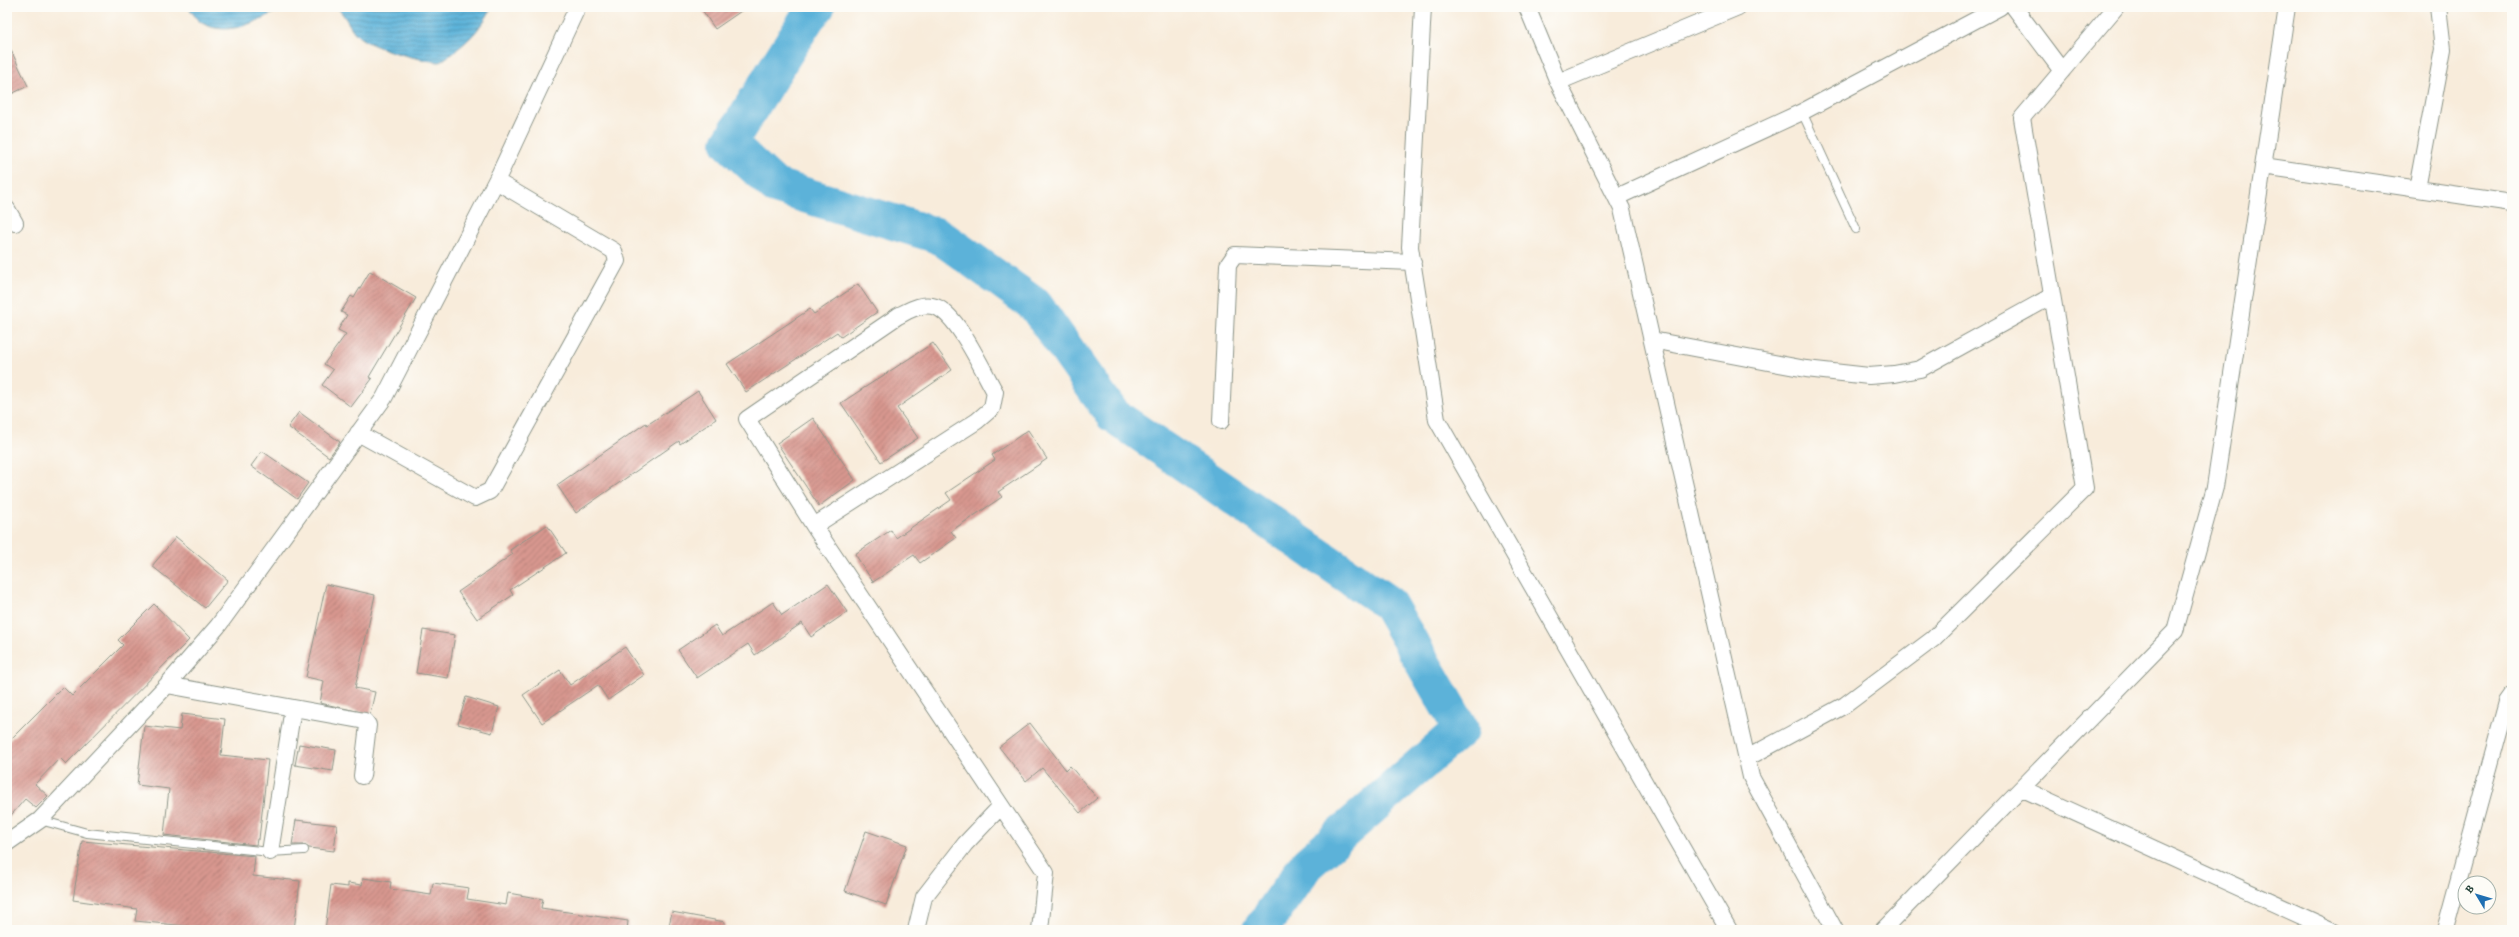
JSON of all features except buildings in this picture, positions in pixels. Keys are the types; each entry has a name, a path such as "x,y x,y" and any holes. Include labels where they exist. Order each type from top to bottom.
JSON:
{"street":[{"path":"1423,7 1410,248 1437,420 1730,930"},
{"path":"1527,7 1558,82 1622,209 1751,777 1834,930"},
{"path":"1558,82 1738,7"},
{"path":"1616,197 1802,112 2000,7"},
{"path":"2014,7 2062,71"},
{"path":"1747,758 1845,705 1932,639 2085,488 2022,118 2116,7"},
{"path":"1883,930 2023,789 2176,631 2215,487 2287,7"},
{"path":"2417,189 2443,49 2438,7"},
{"path":"7,843 40,820 167,685 218,626 384,398 496,181 577,8"},
{"path":"2263,166 2512,203"},
{"path":"358,433 475,498 490,491 617,261 614,251 496,181"},
{"path":"7,209 15,223"},
{"path":"1221,420 1228,265 1235,255 1413,262"},
{"path":"1652,340 1806,369 1869,376 1894,374 1920,369 2052,296"},
{"path":"814,526 977,420 992,408 995,392 952,318 936,307 918,306 898,316 747,419 814,526 1046,873 1040,930"},
{"path":"167,685 365,721 368,725 362,776"},
{"path":"2445,930 2507,702 2512,695"},
{"path":"270,852 293,708"},
{"path":"2023,789 2332,930"},
{"path":"916,930 924,897 965,844 1001,806"}],"lane":[{"path":"1802,112 1856,229"},
{"path":"40,820 87,833 270,852 304,850"}],"water":[{"path":"188,7 285,7 245,26 223,29 202,23 196,18"},
{"path":"336,7 492,7 482,24 470,38 456,51 440,62 397,53 365,41 355,33"}],"waterway":[{"path":"817,7 808,17 729,143 775,186 939,236 1035,305 1113,415 1388,603 1461,729 1307,864 1260,930"}]}
